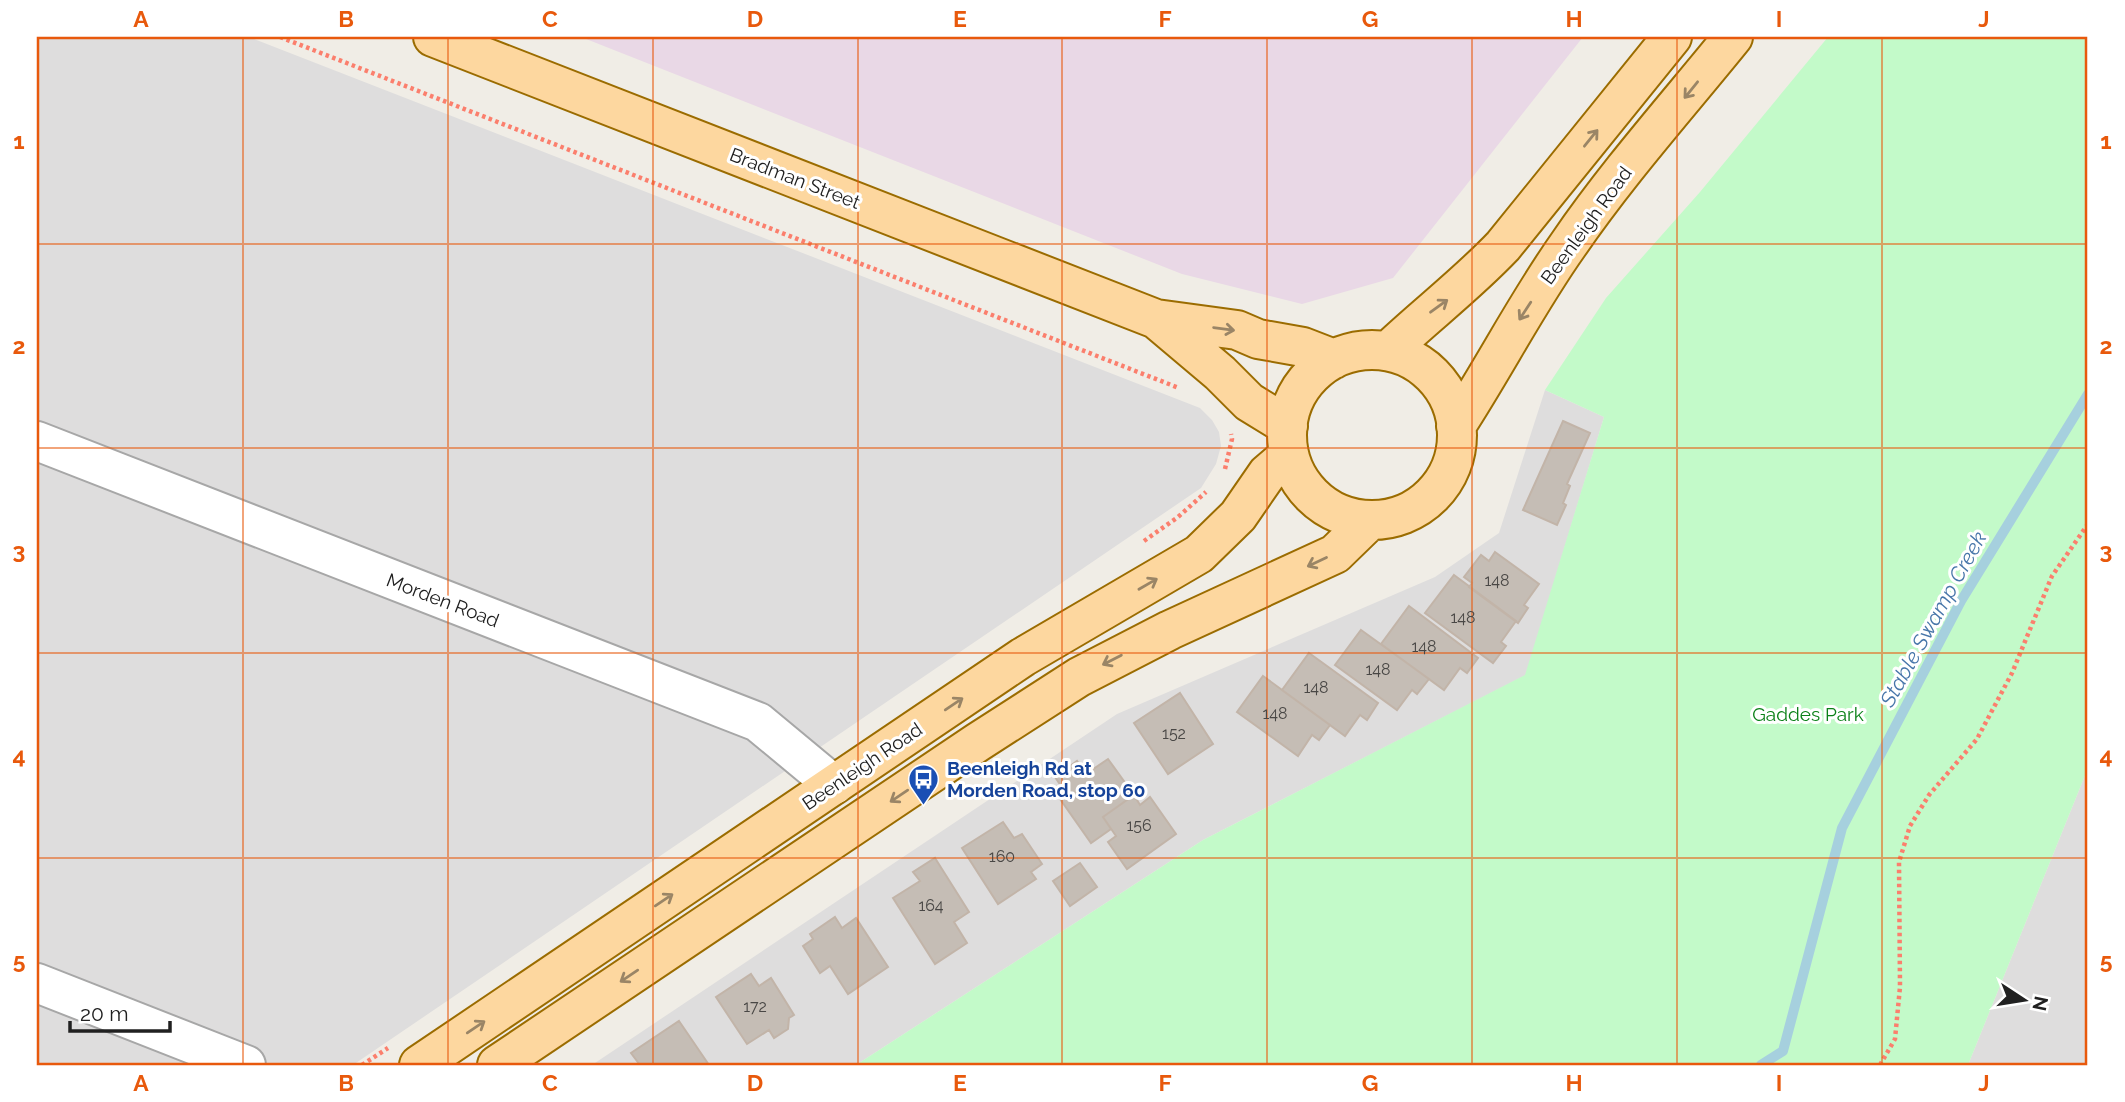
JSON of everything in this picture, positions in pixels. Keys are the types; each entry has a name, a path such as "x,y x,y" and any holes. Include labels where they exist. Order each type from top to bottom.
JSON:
{"main road":[{"name":"Bradman Street","path":"433,37 1156,319 1237,330 1258,339 1303,348 1334,359"},
{"path":"1388,351 1423,317 1478,273 1503,246 1672,37"},
{"name":"Beenleigh Road","path":"1456,426 1493,368 1517,323 1567,246 1733,37"},
{"name":"Bradman Street","path":"1156,319 1220,373 1289,441"},
{"path":"1360,350 1388,351 1413,360 1434,377 1450,399 1456,426 1455,454 1443,481 1431,495 1399,516 1370,520 1343,515 1318,502 1300,481 1289,441 1295,399 1311,376 1334,359 1360,350"},
{"name":"Beenleigh Road","path":"419,1065 1023,657 1199,554 1238,516 1289,441"},
{"path":"497,1065 1079,677 1170,630 1335,554 1370,520"}],"street":[{"name":"Morden Road","path":"37,441 758,722 834,785"},
{"path":"37,983 246,1065"}],"path":[{"path":"280,37 1185,390"},
{"path":"1880,1065 1895,1039 1900,987 1899,862 1910,825 1929,795 1977,739 2012,673 2052,576 2088,524"}],"shaded area":[{"path":"37,37 249,37 1200,408 1219,432 1221,446 1216,464 1201,488 353,1065 37,1065"},
{"path":"581,37 1583,37 1393,278 1302,304 1182,274"},
{"path":"1545,390 1604,417 1526,675 1203,840 856,1065 592,1065 1117,714 1435,577 1499,533"},
{"path":"2088,768 2088,1065 1968,1065"}],"green space":[{"name":"Gaddes Park","path":"1828,37 2088,37 2088,768 1968,1065 856,1065 1203,840 1525,675 1604,417 1545,390 1606,298 1700,192"}],"building":[{"path":"1563,421 1590,433 1567,484 1570,486 1563,503 1566,505 1557,525 1523,510"},
{"path":"1495,552 1539,584 1524,605 1528,608 1518,623 1469,587 1472,583 1464,577 1481,555 1489,561"},
{"path":"1454,575 1516,621 1501,642 1506,646 1493,663 1425,613"},
{"path":"1409,606 1478,658 1467,673 1460,668 1444,690 1381,644"},
{"path":"1361,630 1429,679 1417,694 1412,690 1397,710 1335,665"},
{"path":"1309,653 1378,703 1367,720 1360,715 1345,736 1282,690"},
{"path":"1263,676 1330,725 1319,740 1312,735 1298,756 1237,712"},
{"path":"1180,693 1213,744 1168,774 1134,723"},
{"path":"1108,759 1134,795 1103,817 1111,829 1091,843 1058,796 1065,792 1055,777 1077,761 1086,774"},
{"path":"1134,795 1140,805 1150,797 1176,834 1127,869 1108,842 1116,836 1103,817"},
{"path":"1003,822 1014,838 1022,834 1042,864 1031,872 1036,879 998,904 962,848"},
{"path":"935,858 969,912 954,922 967,943 935,964 893,898 920,881 913,872"},
{"path":"1080,863 1097,887 1070,906 1053,881"},
{"path":"835,917 842,928 856,918 888,967 848,994 830,966 820,973 803,946 813,939 810,934"},
{"path":"751,974 759,986 771,978 794,1015 789,1018 788,1029 774,1038 769,1030 747,1044 716,997"},
{"path":"679,1021 709,1065 640,1065 631,1053"}],"waterway":[{"name":"Stable Swamp Creek","path":"1761,1065 1783,1051 1842,828 1961,601 2088,394"}],"place":[{"name":"Beenleigh Rd at Morden Road, stop 60","path":"924,806"}]}
